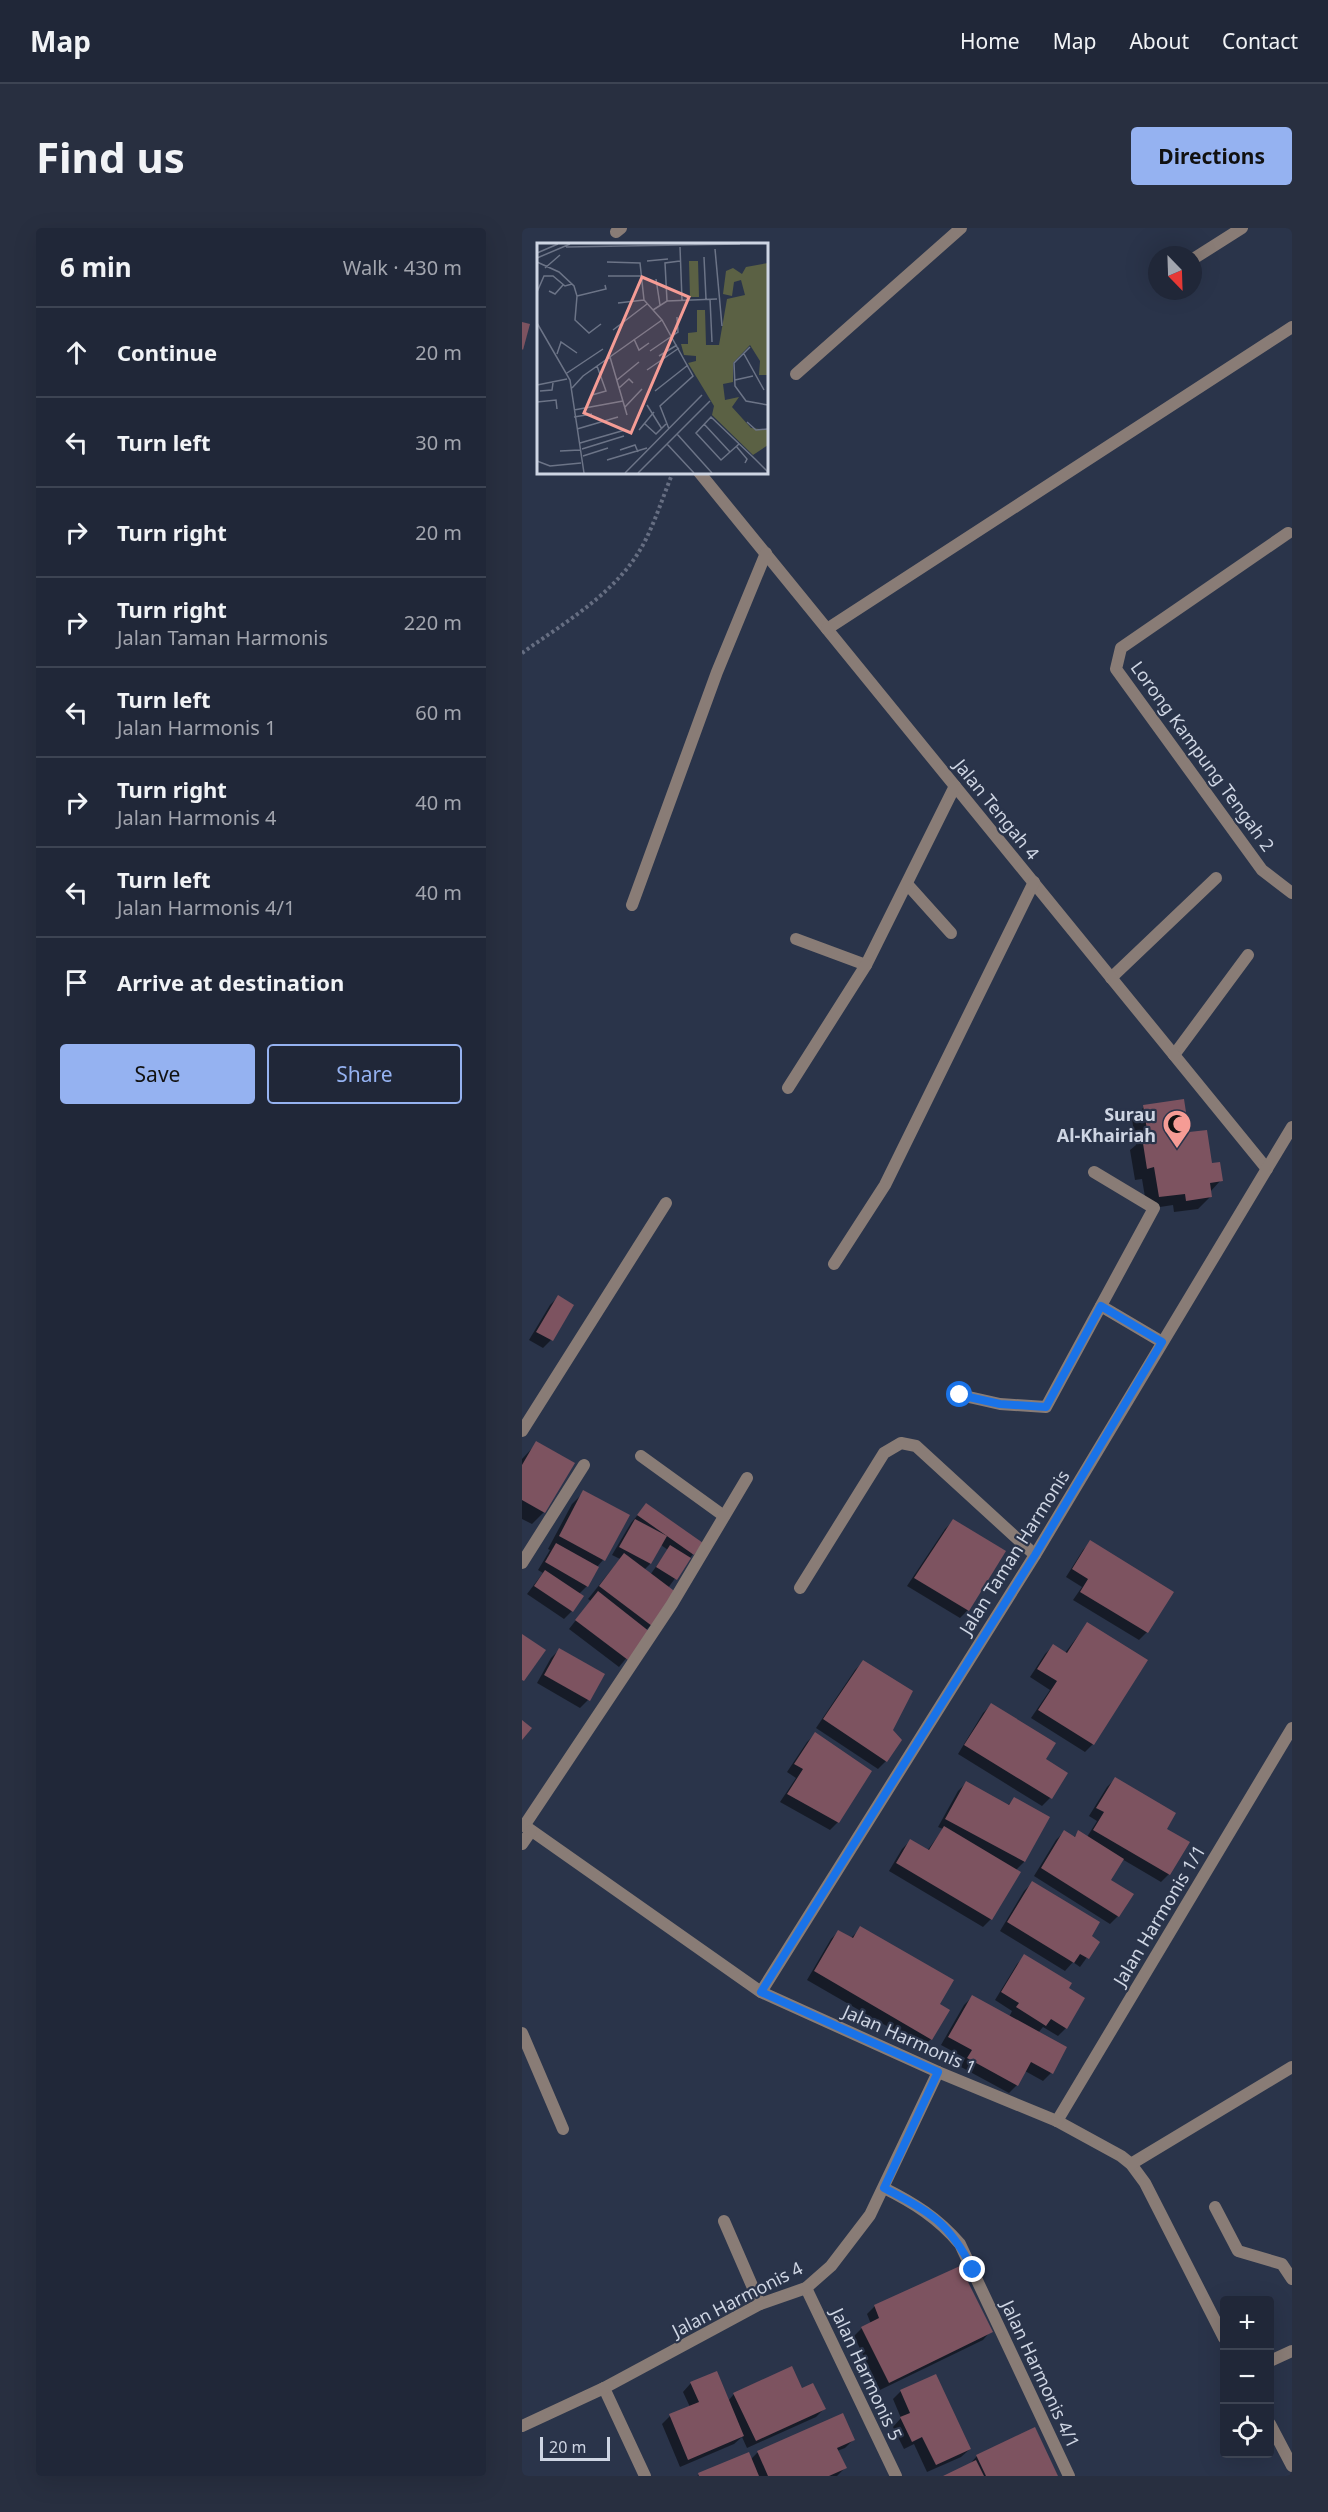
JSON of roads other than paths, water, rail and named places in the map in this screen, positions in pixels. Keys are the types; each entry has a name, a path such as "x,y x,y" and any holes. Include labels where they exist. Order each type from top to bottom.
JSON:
{"street":[{"path":"796,375 961,228"},
{"path":"1202,253 1242,228"},
{"path":"827,628 1292,327"},
{"name":"Jalan Tengah 4","path":"701,474 1267,1169"},
{"name":"Lorong Kampung Tengah 2","path":"1288,533 1121,648 1116,669 1262,870 1292,893"},
{"path":"632,905 717,672 766,553"},
{"path":"788,1088 866,965 955,786"},
{"path":"1112,978 1216,878"},
{"path":"834,1264 890,1175 1034,882"},
{"path":"907,884 951,933"},
{"path":"796,939 866,965"},
{"path":"1174,1055 1248,955"},
{"name":"Jalan Taman Harmonis","path":"761,1992 1035,1555 1292,1127"},
{"path":"960,1395 1000,1404 1046,1407 1154,1208 1094,1172"},
{"path":"522,1431 666,1203"},
{"path":"1101,1306 1162,1342"},
{"path":"800,1588 884,1453 901,1443 916,1446 1035,1555"},
{"path":"641,1456 724,1516"},
{"path":"522,1563 584,1465"},
{"path":"522,1844 526,1827 672,1604 747,1478"},
{"name":"Jalan Harmonis 1/1","path":"1057,2121 1292,1728"},
{"name":"Jalan Harmonis 1","path":"526,1827 761,1992 938,2072 1057,2121 1121,2156 1131,2164 1153,2198 1220,2330"},
{"path":"522,2033 564,2129"},
{"path":"1131,2164 1292,2067"},
{"name":"Jalan Harmonis 4","path":"522,2426 604,2388 760,2304 806,2288 831,2266 870,2215 938,2072"},
{"name":"Jalan Harmonis 4/1","path":"884,2188 920,2207 944,2225 960,2244 1069,2476"},
{"path":"1215,2207 1238,2251 1282,2264 1292,2279"},
{"path":"724,2221 760,2304"},
{"name":"Jalan Harmonis 5","path":"806,2288 896,2476"},
{"path":"1274,2359 1292,2351"},
{"path":"604,2388 645,2476"},
{"path":"1274,2433 1292,2466"}],"place":[{"name":"Surau Al-Khairiah","path":"1177,1150"}]}
